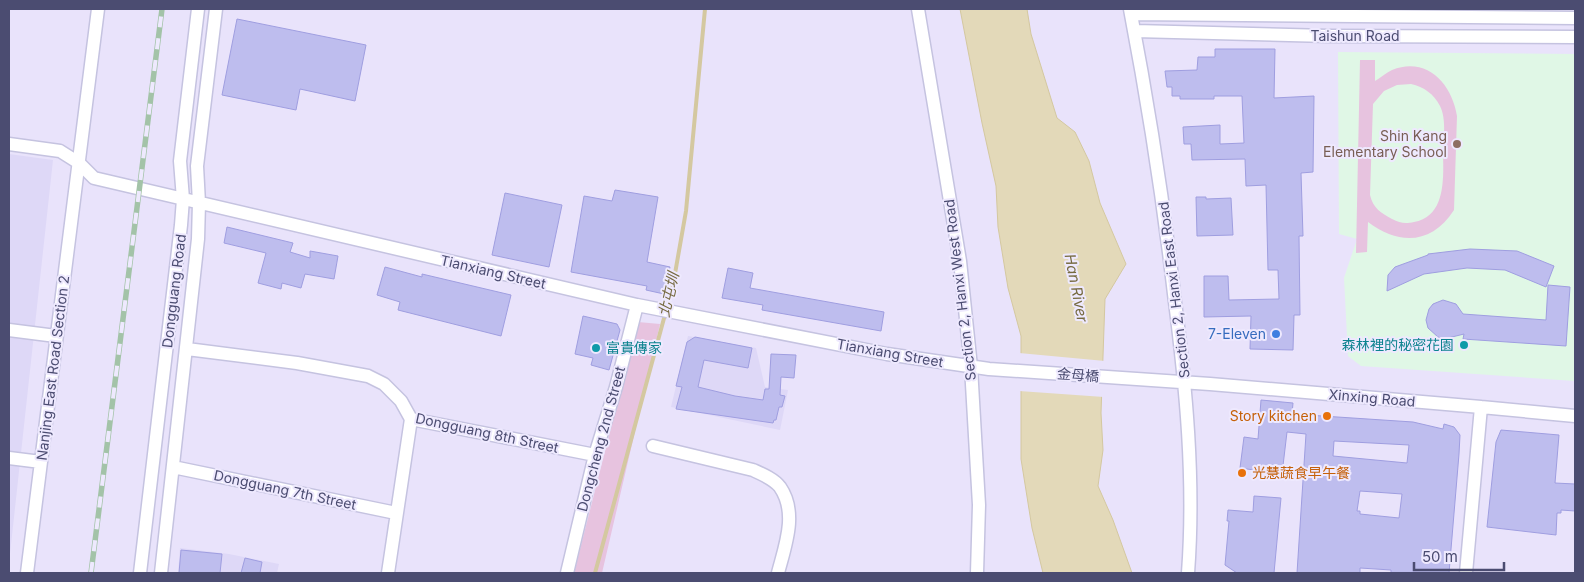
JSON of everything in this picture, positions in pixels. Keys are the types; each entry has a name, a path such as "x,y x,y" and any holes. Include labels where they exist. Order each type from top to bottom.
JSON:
{"street":[{"name":"Nanjing East Road Section 2","path":"27,573 98,9"},
{"name":"Dongguang Road","path":"140,573 181,225 183,199 180,161 198,9"},
{"name":"Dongguang Road","path":"161,573 198,238 197,166 216,9"},
{"name":"Section 2, Hanxi West Road","path":"918,9 960,261 971,366 979,506 977,573"},
{"name":"Taishun Road","path":"1131,11 1575,18"},
{"name":"Section 2, Hanxi East Road","path":"1131,11 1162,198 1185,382 1191,480 1188,573"},
{"name":"Taishun Road","path":"1135,31 1328,36 1575,37"},
{"name":"Tianxiang Street","path":"9,144 60,151 79,163 94,178 636,305 887,354 989,368"},
{"name":"Dongcheng 2nd Street","path":"567,573 595,455 616,387 636,305"},
{"path":"9,330 56,336"},
{"name":"Dongguang 8th Street","path":"187,349 297,363 368,376 384,384 401,401 410,419 595,455"},
{"name":"金母橋","path":"989,368 1168,382"},
{"name":"Xinxing Road","path":"1168,382 1575,416"},
{"path":"1466,573 1481,407"},
{"path":"388,573 410,419"},
{"path":"653,446 753,470 779,486 790,518 778,573"},
{"path":"9,458 41,462"},
{"name":"Dongguang 7th Street","path":"173,467 396,513"}],"shaded area":[{"name":"Shin Kang Elementary School","path":"1338,52 1575,54 1575,381 1361,366 1348,356 1344,278 1357,239 1339,234"},
{"path":"1360,60 1375,60 1375,81 1392,70 1405,67 1427,70 1436,76 1450,93 1457,116 1454,210 1436,230 1415,238 1403,238 1392,235 1368,222 1367,252 1356,253","holes":["1397,85 1416,85 1432,95 1442,111 1444,127 1443,181 1438,203 1433,211 1425,218 1405,223 1388,217 1381,212 1375,207 1370,195 1373,104 1384,91"]},
{"path":"9,154 53,160 9,563"},
{"path":"638,322 660,324 602,573 574,573"},
{"path":"688,336 756,348 765,387 788,390 780,430 671,407"},
{"path":"180,548 229,554 279,564 277,573 178,573"}],"water":[{"name":"Han River","path":"960,9 1027,9 1031,34 1057,118 1075,132 1089,161 1100,203 1126,264 1105,299 1101,413 1103,450 1098,486 1113,520 1132,573 1043,573 1032,528 1021,459 1021,336 1008,288 998,227 996,186"}],"pier":[{"path":"1019,353 1105,361 1104,397 1019,391"}],"building":[{"path":"237,19 366,45 355,101 300,89 296,110 222,95"},
{"path":"1215,49 1275,49 1274,98 1314,96 1313,172 1301,173 1303,236 1299,236 1300,315 1294,315 1293,350 1250,349 1251,316 1204,317 1204,276 1228,276 1229,300 1279,299 1278,270 1268,270 1266,185 1246,186 1245,159 1192,160 1191,144 1184,144 1183,127 1220,125 1220,144 1244,143 1242,96 1214,96 1214,99 1180,99 1180,96 1172,96 1172,87 1167,87 1165,71 1197,70 1198,57 1215,57"},
{"path":"615,190 658,197 647,262 670,267 664,294 646,290 647,286 571,272 584,196 612,201"},
{"path":"505,193 562,205 549,267 492,255"},
{"path":"1196,197 1206,197 1206,199 1231,198 1233,235 1197,236"},
{"path":"227,227 293,243 290,252 310,258 310,251 338,256 334,279 305,274 301,288 282,283 281,289 258,283 266,253 224,243"},
{"path":"1470,249 1517,251 1554,266 1546,287 1505,270 1467,268 1424,274 1387,291 1388,275 1395,267 1428,254"},
{"path":"385,267 422,277 422,274 511,295 501,336 398,310 400,302 377,295"},
{"path":"728,268 753,273 750,288 884,312 881,331 762,310 763,305 722,298"},
{"path":"1548,285 1570,287 1566,346 1463,339 1464,334 1444,339 1438,337 1428,328 1426,320 1429,309 1433,304 1443,300 1456,304 1463,314 1546,320"},
{"name":"富貴傳家","path":"583,316 617,324 620,330 609,370 591,365 593,358 575,354"},
{"path":"695,337 752,348 748,368 704,360 698,387 735,396 763,400 765,389 769,389 771,354 796,355 794,378 781,377 780,395 785,396 782,407 779,407 776,420 773,423 676,409 682,387 676,386 687,342"},
{"path":"1261,400 1293,403 1292,414 1413,422 1443,429 1444,424 1454,427 1460,435 1449,573 1391,573 1391,570 1360,568 1360,573 1297,573 1306,434 1287,432 1282,474 1240,468 1244,437 1258,439","holes":["1334,441 1409,445 1407,463 1333,456","1360,491 1402,494 1399,518 1360,514 1360,511 1357,511"]},
{"path":"1501,430 1559,435 1555,483 1575,484 1575,511 1561,510 1561,513 1557,513 1556,535 1487,527 1496,442"},
{"path":"1254,496 1281,498 1274,573 1237,573 1225,565 1229,521 1227,521 1228,510 1253,512"},
{"path":"181,550 222,554 220,573 179,573"},
{"path":"245,558 262,562 260,573 241,573"}],"waterway":[{"name":"北屯圳","path":"595,573 673,285 686,211 705,9"}],"railway":[{"path":"91,573 162,9"}],"place":[{"name":"Shin Kang Elementary School","path":"1457,144"},
{"name":"7-Eleven","path":"1276,334"},
{"name":"森林裡的秘密花園","path":"1464,345"},
{"name":"富貴傳家","path":"596,348"},
{"name":"Story kitchen","path":"1327,416"},
{"name":"光慧蔬食早午餐","path":"1242,473"}]}
